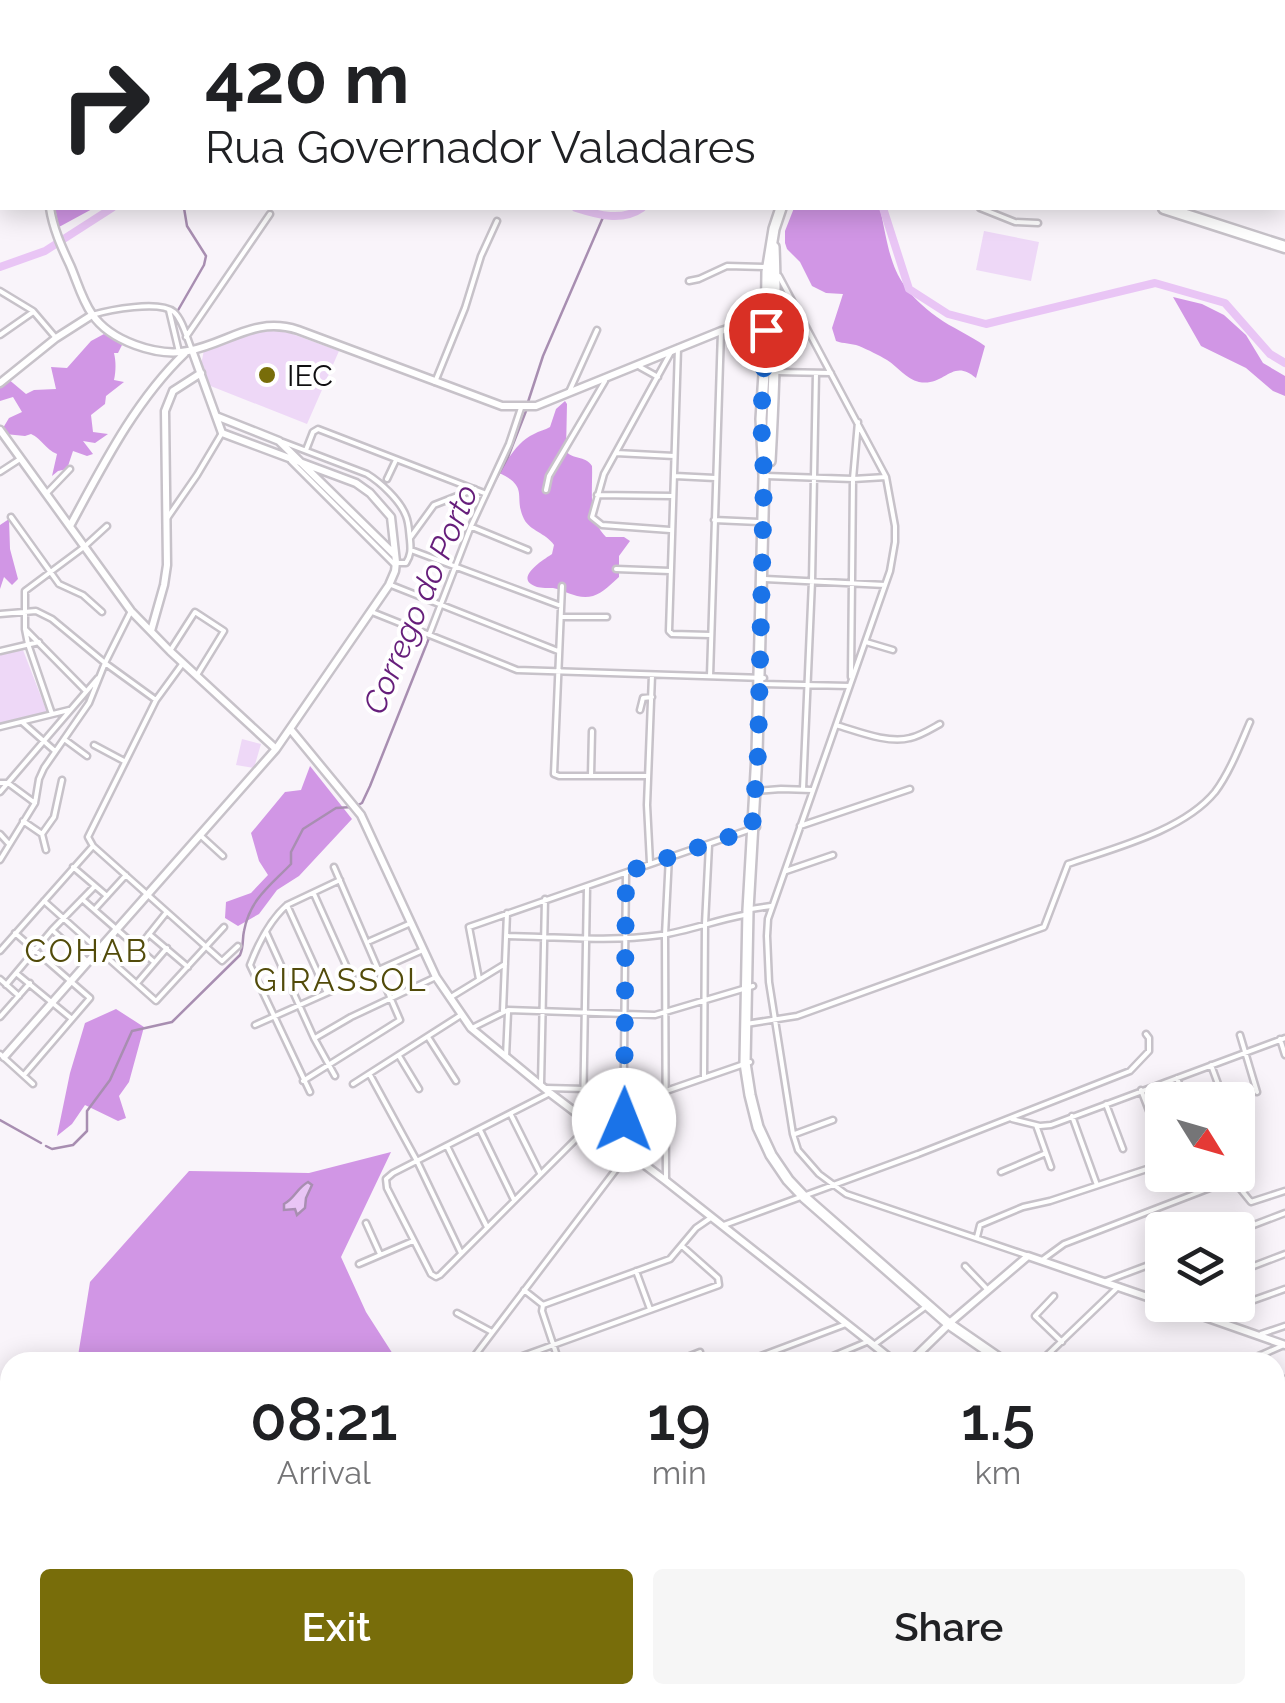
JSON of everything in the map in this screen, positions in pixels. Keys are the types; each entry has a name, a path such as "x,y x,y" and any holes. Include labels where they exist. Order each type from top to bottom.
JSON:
{"highway":[{"path":"1170,210 1285,247"}],"main road":[{"path":"764,579 764,523 774,406 770,270 774,229 781,210"},
{"path":"769,302 766,323 772,329 761,409 767,476 759,791 750,909 748,1063 752,1094 773,1153 807,1196 989,1352"},
{"path":"749,323 769,302"},
{"path":"761,409 768,413 774,406"},
{"path":"861,1243 951,1322"}],"street":[{"path":"50,210 52,226 92,315 124,340 155,350 186,351 260,326 278,325 490,403 522,408 548,402 722,332 749,323 766,323"},
{"path":"985,210 1016,222 1038,223"},
{"path":"186,336 270,214"},
{"path":"435,382 497,221"},
{"path":"689,282 727,266 770,270 858,422 886,477 893,507 895,542 890,572 799,826 766,936 774,1020 798,1150 819,1174 846,1194 1145,1296"},
{"path":"0,291 33,311 56,338"},
{"path":"0,382 92,315 119,308 169,310 186,336 186,351 132,418 70,526"},
{"path":"164,522 222,433 201,373 186,351 169,310"},
{"path":"0,335 33,311"},
{"path":"749,323 771,340"},
{"path":"569,392 597,330"},
{"path":"710,676 722,332"},
{"path":"671,530 598,524 592,517 604,474 674,350"},
{"path":"674,350 670,633 710,635"},
{"path":"637,365 658,376"},
{"path":"774,372 831,373"},
{"path":"151,632 167,565 164,411 173,390 201,373"},
{"path":"803,788 816,373"},
{"path":"546,490 549,476 607,377"},
{"path":"430,637 484,493 522,408"},
{"path":"216,416 377,480 404,511 412,550 408,562 396,561 288,458"},
{"path":"850,684 853,478 858,422"},
{"path":"0,430 131,610 276,749"},
{"path":"306,450 313,432 318,430 484,493"},
{"path":"33,1084 2,1055 276,749 372,612 389,585 396,561 391,516 370,493 356,484 222,433"},
{"path":"279,441 396,561"},
{"path":"616,453 674,456"},
{"path":"0,472 20,459"},
{"path":"383,487 396,460"},
{"path":"46,494 70,469"},
{"path":"673,476 715,478"},
{"path":"767,476 886,477"},
{"path":"377,480 386,479"},
{"path":"410,539 434,505 475,490"},
{"path":"596,495 672,496"},
{"path":"12,517 59,584 83,595 102,612"},
{"path":"714,520 764,523"},
{"path":"52,714 28,644 25,591 107,526"},
{"path":"472,527 528,550"},
{"path":"412,550 560,606"},
{"path":"616,569 670,571"},
{"path":"764,579 885,585"},
{"path":"389,585 558,651"},
{"path":"562,586 554,774 648,776"},
{"path":"0,860 35,803 39,779 89,703 131,610"},
{"path":"0,614 36,611 52,618 156,700"},
{"path":"170,650 194,612 224,631 197,675"},
{"path":"372,612 516,670 850,684"},
{"path":"561,617 607,617"},
{"path":"26,629 85,690"},
{"path":"0,651 39,642"},
{"path":"866,642 893,650"},
{"path":"183,663 156,700 88,838 222,961 238,946"},
{"path":"650,863 652,675"},
{"path":"0,792 100,676"},
{"path":"640,710 642,698 652,697"},
{"path":"0,727 69,710"},
{"path":"22,722 55,751"},
{"path":"749,1023 797,1016 1044,927 1068,864 1136,840 1196,811 1220,782 1250,722"},
{"path":"836,725 897,739 909,738 940,724"},
{"path":"290,730 361,814 436,977 471,1028 882,1352"},
{"path":"591,776 592,731"},
{"path":"64,739 87,756"},
{"path":"94,745 124,760"},
{"path":"42,834 54,817 62,780"},
{"path":"0,783 8,783 35,803"},
{"path":"759,791 812,790"},
{"path":"799,826 910,790"},
{"path":"23,821 42,834 46,850"},
{"path":"480,979 469,927 755,828"},
{"path":"200,834 223,856"},
{"path":"0,835 9,844"},
{"path":"704,1077 709,845"},
{"path":"0,951 93,846"},
{"path":"784,871 834,854"},
{"path":"666,1181 665,935 669,856"},
{"path":"73,867 107,896"},
{"path":"303,1080 400,1020 334,867"},
{"path":"477,1352 626,1150 626,872"},
{"path":"94,910 126,875"},
{"path":"310,1092 250,964 280,910 340,880"},
{"path":"583,1118 587,885"},
{"path":"6,985 95,886"},
{"path":"313,893 354,980"},
{"path":"82,899 154,962"},
{"path":"546,899 542,1011 546,1088"},
{"path":"44,901 156,1001 224,927"},
{"path":"287,904 327,992"},
{"path":"506,936 626,939 665,935 772,906"},
{"path":"138,948 166,913"},
{"path":"506,1057 507,913"},
{"path":"368,942 412,922"},
{"path":"52,930 88,962"},
{"path":"266,932 334,1076"},
{"path":"16,933 90,998 24,1075"},
{"path":"149,934 188,967"},
{"path":"137,983 168,948"},
{"path":"254,1025 423,950"},
{"path":"451,998 505,964"},
{"path":"16,973 72,1019"},
{"path":"314,1038 436,977"},
{"path":"0,980 19,996"},
{"path":"0,1018 30,983"},
{"path":"471,1028 505,1011 656,1015 750,986"},
{"path":"354,1084 461,1015"},
{"path":"722,1225 834,1186 1130,1071 1148,1051 1150,1038 1146,1034"},
{"path":"1240,1035 1257,1092"},
{"path":"428,1037 456,1081"},
{"path":"1011,1118 1050,1125 1282,1038 1285,1055"},
{"path":"399,1056 419,1089"},
{"path":"591,1124 440,1275 431,1274 386,1188 386,1179 393,1173 511,1114 546,1088 666,1091 748,1063"},
{"path":"1212,1065 1218,1082"},
{"path":"370,1075 461,1254"},
{"path":"1177,1078 1178,1082"},
{"path":"1141,1090 1145,1100"},
{"path":"1106,1104 1123,1150"},
{"path":"511,1114 540,1173"},
{"path":"1072,1116 1098,1185"},
{"path":"793,1134 833,1120"},
{"path":"1036,1125 1051,1167"},
{"path":"480,1130 514,1200"},
{"path":"447,1146 488,1228"},
{"path":"1001,1172 1046,1153"},
{"path":"977,1238 978,1228 983,1224 1023,1207 1145,1167"},
{"path":"1041,1260 1064,1244 1200,1192"},
{"path":"1243,1192 1251,1202 1285,1193"},
{"path":"1255,1224 1285,1213"},
{"path":"544,1305 670,1259 696,1228 712,1217"},
{"path":"366,1223 380,1254"},
{"path":"359,1264 413,1241"},
{"path":"532,1352 719,1285 718,1278 682,1246"},
{"path":"1255,1265 1285,1254"},
{"path":"920,1352 1028,1256"},
{"path":"965,1266 987,1290"},
{"path":"1103,1282 1145,1266"},
{"path":"636,1271 650,1310"},
{"path":"1051,1352 1118,1288"},
{"path":"1255,1300 1285,1289"},
{"path":"524,1290 544,1305"},
{"path":"1054,1296 1034,1316 1062,1342"},
{"path":"544,1305 542,1311 556,1352"},
{"path":"846,1352 871,1343 928,1305"},
{"path":"457,1313 492,1332"},
{"path":"1217,1322 1285,1345"},
{"path":"772,1352 846,1324"},
{"path":"1258,1336 1285,1326"}],"shaded area":[{"path":"55,210 90,210 59,227"},
{"path":"793,210 880,210 895,269 910,293 937,317 985,346 976,378 961,370 936,381 919,382 873,353 836,341 832,328 843,294 826,293 812,286 800,262 787,249 785,231"},
{"path":"984,231 1039,242 1031,281 976,270"},
{"path":"1173,297 1202,304 1224,315 1246,335 1263,363 1285,376 1285,396 1246,368 1201,346"},
{"name":"IEC","path":"276,328 339,351 307,424 208,385 201,365 204,350 249,332"},
{"path":"104,334 122,345 114,353 114,380 124,382 91,415 93,432 108,434 95,443 83,441 93,454 73,451 67,469 52,476 57,454 31,434 5,434 3,428 9,418 22,412 13,397 0,401 0,385 7,378 26,394 56,389 51,367 67,368 91,341"},
{"path":"565,401 566,451 592,466 596,521 606,537 630,541 619,556 619,577 600,593 588,597 530,584 528,575 552,554 554,545 527,523 518,488 499,473 523,441 550,427 556,409"},
{"path":"9,519 10,549 18,579 12,585 4,577 0,589 0,525"},
{"path":"23,650 47,712 0,725 0,655"},
{"path":"242,739 261,744 254,768 236,765"},
{"path":"310,766 352,819 299,876 277,890 259,914 238,926 225,918 226,902 251,893 268,875 259,861 251,833 285,792 301,790"},
{"path":"116,1009 144,1027 129,1082 119,1096 126,1118 118,1121 85,1105 72,1124 57,1136 85,1023"},
{"path":"391,1152 341,1257 366,1312 392,1352 79,1352 90,1282 189,1171 309,1173"},
{"path":"308,1182 312,1185 305,1208 297,1215 295,1209 284,1210 284,1204"}],"waterway":[{"path":"0,267 45,251 109,210"},
{"path":"177,312 206,256 187,226 184,210"},
{"path":"583,210 618,216 638,210"},
{"path":"884,210 909,289 948,314 986,324 1155,283 1225,303 1270,354 1285,363"},
{"path":"528,402 543,356 604,215"},
{"name":"Corrego do Porto","path":"489,492 526,411"},
{"name":"Corrego do Porto","path":"358,805 370,786 429,638"},
{"name":"Corrego do Porto","path":"46,1146 52,1149 73,1145 87,1131 87,1111 110,1080 132,1031 172,1022 240,955 251,910 291,864 291,852 303,829 336,808 352,807"},
{"name":"Corrego do Porto","path":"0,1120 41,1143"}],"place":[{"name":"IEC","path":"267,375"}],"district":[{"name":"COHAB","path":"87,950"},
{"name":"GIRASSOL","path":"341,979"}],"route":[{"path":"624,1120 626,872 752,829 758,754 764,476 761,419 766,330"}]}
